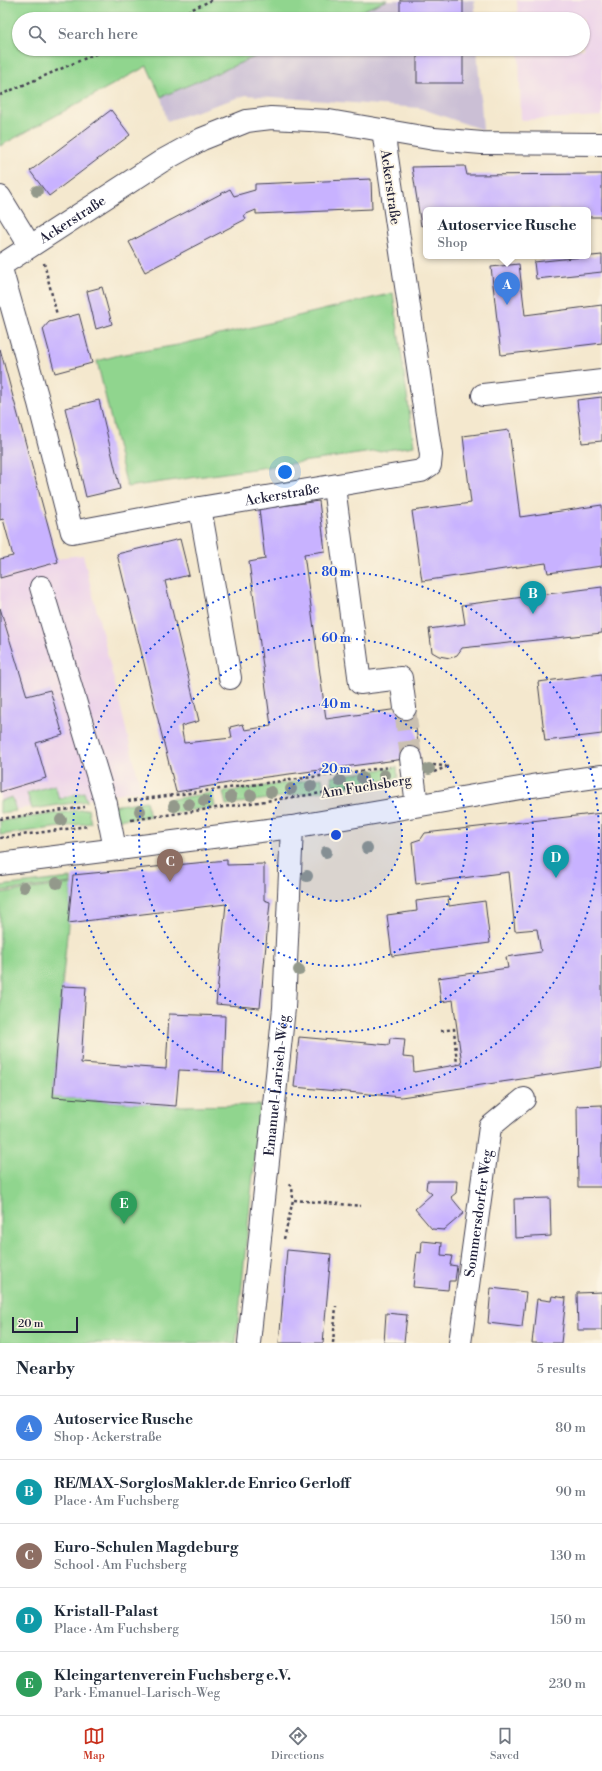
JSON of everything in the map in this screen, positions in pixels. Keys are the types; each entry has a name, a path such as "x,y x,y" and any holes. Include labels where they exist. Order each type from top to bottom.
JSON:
{"street":[{"name":"Ackerstraße","path":"383,130 431,459 428,467 416,472 334,487 200,508 72,532 39,403 0,265 162,160 202,139 240,123 255,119 284,118 329,121 383,130 434,139 482,143 602,144"},
{"name":"Ackerstraße","path":"0,197 34,243"},
{"path":"483,395 602,381"},
{"path":"334,487 360,683 401,678 405,708"},
{"path":"200,508 230,678"},
{"path":"41,587 109,814 115,849"},
{"path":"412,767 417,806"},
{"name":"Am Fuchsberg","path":"0,864 292,827 602,776"},
{"name":"Emanuel-Larisch-Weg","path":"249,1343 284,1008 292,827"},
{"name":"Sommersdorfer Weg","path":"460,1343 490,1127 524,1099"}],"path":[{"path":"186,12 212,0"},
{"path":"0,94 90,56"},
{"path":"34,243 57,315"},
{"name":"Am Fuchsberg","path":"0,819 109,814 412,767 449,766 412,767 109,814 0,838"},
{"path":"441,1031 454,1029 457,1065"},
{"path":"293,1200 361,1206"},
{"path":"333,1343 336,1306"}],"shaded area":[{"path":"387,0 474,0 475,12 359,12"},
{"path":"517,0 602,0 602,116 521,120 519,56 590,56 590,12 518,12"},
{"path":"257,56 478,56 483,130 420,108 246,95 167,121 161,97"},
{"path":"83,555 141,790 0,812 0,579 65,557"}],"green space":[{"path":"0,0 387,0 359,12 12,12 12,56 257,56 161,97 147,66 0,146"},
{"path":"393,293 414,446 127,487 97,361 119,355 178,345"},
{"path":"397,767 398,778 334,789 331,777"},
{"path":"322,778 324,791 226,805 223,792"},
{"path":"55,785 59,799 84,792 87,801 32,809 27,793"},
{"path":"212,793 215,807 170,813 165,800"},
{"path":"12,797 16,811 0,813 0,801"},
{"path":"146,801 150,816 115,820 112,806"},
{"path":"88,809 91,823 0,835 0,821"},
{"path":"71,878 71,883 0,891 0,886"},
{"path":"72,884 53,1097 176,1106 260,1105 236,1343 0,1343 0,893"}],"building":[{"path":"400,0 463,0 463,12 400,12"},
{"path":"417,56 463,56 463,83 417,83"},
{"path":"111,110 130,135 49,196 30,171"},
{"path":"465,166 467,175 602,174 602,217 591,217 591,207 423,207 423,226 421,226 412,167"},
{"path":"371,179 372,209 256,214 256,210 244,215 246,219 145,272 129,242 230,189 234,196 255,190 255,184"},
{"path":"602,255 602,272 536,279 534,262 563,259 591,259 591,256"},
{"path":"519,264 525,315 602,305 602,343 501,355 491,267"},
{"path":"102,287 112,324 96,329 87,291"},
{"path":"79,314 92,363 55,373 43,329 49,322"},
{"path":"0,349 58,562 0,578 0,559 13,556 3,519 0,520"},
{"path":"602,397 602,441 582,443 577,400"},
{"path":"99,400 120,489 86,497 65,408"},
{"path":"509,430 520,517 602,505 602,566 548,573 546,563 422,581 412,511 471,503 463,436"},
{"path":"319,501 325,551 304,554 326,719 413,707 420,757 251,779 176,792 117,554 180,539 189,575 165,581 199,721 181,726 184,743 232,738 230,727 243,724 245,730 271,726 249,562 265,559 259,509"},
{"path":"602,587 602,633 462,648 457,655 450,658 439,656 432,652 429,629 465,624 462,605"},
{"path":"0,608 27,696 50,690 63,735 36,743 46,778 0,792"},
{"path":"602,674 602,734 545,741 538,682"},
{"path":"602,813 602,1067 401,1097 294,1087 299,1037 389,1045 390,1038 405,1039 403,1057 413,1058 414,1072 462,1064 453,1000 441,1002 438,978 508,968 506,957 541,952 537,929 515,931 509,872 416,884 412,842 421,839 425,833"},
{"path":"227,860 227,865 264,864 264,900 270,902 260,1008 216,1004 226,904 68,923 73,875"},
{"path":"448,897 449,906 485,901 490,943 392,956 387,915 417,911 416,901"},
{"path":"62,986 86,987 81,1063 166,1069 169,1014 225,1016 223,1072 179,1070 176,1106 53,1097"},
{"path":"602,1105 602,1187 578,1187 577,1106"},
{"path":"427,1181 457,1181 456,1193 451,1197 464,1213 444,1230 432,1229 415,1209 432,1194 426,1189"},
{"path":"550,1198 551,1236 515,1238 514,1199"},
{"path":"422,1241 442,1243 441,1255 452,1256 450,1265 457,1266 455,1281 449,1281 448,1290 413,1287 417,1252 421,1253"},
{"path":"287,1250 331,1254 323,1343 279,1343"},
{"path":"491,1288 526,1292 522,1327 488,1323"},
{"path":"602,1292 602,1330 578,1330 577,1293"},
{"path":"552,1296 566,1298 561,1343 532,1343 537,1299 551,1301"},
{"path":"386,1313 407,1315 404,1343 384,1343"}],"tunnel":[{"path":"405,708 411,758"}],"place":[{"name":"Autoservice Rusche","path":"507,305"},
{"name":"RE/MAX-SorglosMakler.de Enrico Gerloff","path":"533,614"},
{"name":"Kristall-Palast","path":"556,878"},
{"name":"Euro-Schulen Magdeburg","path":"170,882"},
{"name":"Kleingartenverein Fuchsberg e.V.","path":"124,1224"}]}
